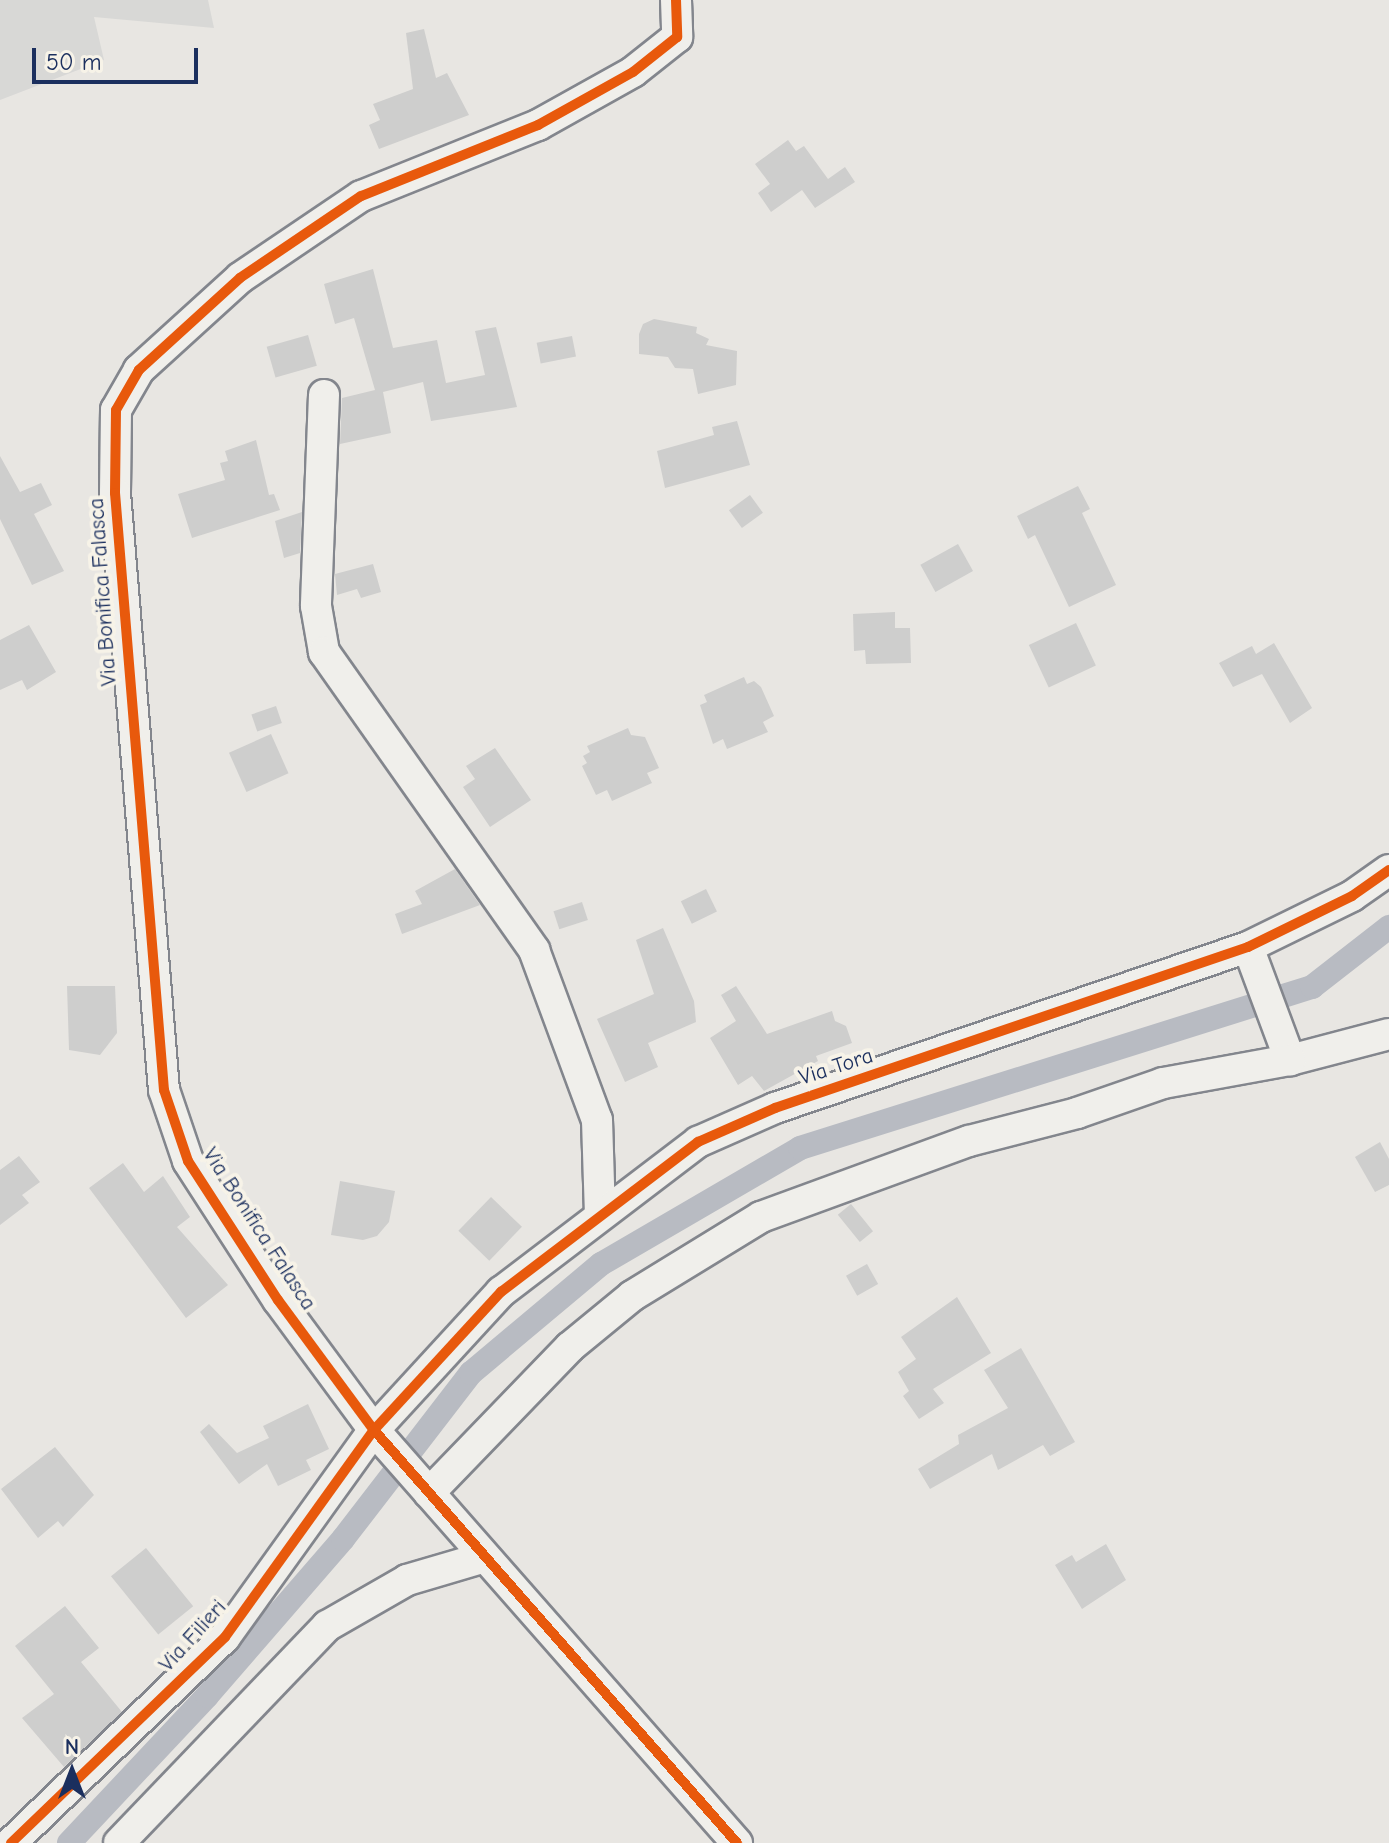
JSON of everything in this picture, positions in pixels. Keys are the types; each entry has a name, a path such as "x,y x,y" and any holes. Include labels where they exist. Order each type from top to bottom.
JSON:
{"street":[{"name":"Via Bonifica Falasca","path":"381,1438 278,1300 188,1161 164,1090 115,493 116,410 139,370 240,278 361,196 538,125 633,72 677,37 676,0"},
{"path":"324,395 316,606 324,652 534,950 597,1120 600,1214"},
{"name":"Via Tora","path":"381,1438 501,1292 698,1142 775,1108 1249,952 1352,896 1389,870"},
{"path":"1249,952 1285,1052"},
{"path":"425,1488 570,1347 632,1296 751,1223 969,1141 1077,1113 1190,1075 1285,1052 1389,1034"},
{"path":"381,1438 737,1843"},
{"name":"Via Filieri","path":"11,1843 225,1637 381,1438"},
{"path":"119,1843 327,1626 407,1580 485,1557"}],"shaded area":[{"path":"0,0 208,0 214,28 94,17 104,60 0,100"}],"building":[{"path":"424,29 436,78 447,73 469,115 379,149 369,125 380,120 373,104 413,89 406,33"},
{"path":"788,140 796,151 804,146 828,179 845,167 855,182 815,208 802,190 771,212 758,193 770,184 755,164"},
{"path":"373,269 393,348 437,340 446,383 485,375 475,331 496,327 517,407 431,421 423,382 383,392 391,433 340,444 342,398 375,390 354,318 335,324 324,284"},
{"path":"654,319 697,327 696,333 709,339 706,345 737,351 736,385 698,394 693,369 675,368 668,357 639,354 639,334 643,324"},
{"path":"308,335 317,366 275,378 267,347"},
{"path":"572,336 576,357 541,363 537,343"},
{"path":"737,421 750,465 665,488 657,451 714,435 712,427"},
{"path":"256,440 269,495 274,494 280,510 192,538 178,494 225,480 220,463 228,461 225,451"},
{"path":"0,456 20,492 41,483 52,505 34,514 64,571 32,585 0,519"},
{"path":"1078,486 1090,509 1082,513 1116,585 1069,607 1035,535 1028,539 1017,516"},
{"path":"750,495 763,513 742,528 729,510"},
{"path":"302,512 300,553 284,558 275,521"},
{"path":"958,544 973,571 935,592 920,565"},
{"path":"373,564 381,592 361,598 357,589 337,595 335,574"},
{"path":"895,612 895,628 910,628 911,663 866,664 865,650 854,651 853,614"},
{"path":"1076,623 1096,666 1049,688 1029,645"},
{"path":"29,625 56,672 27,690 22,680 0,690 0,640"},
{"path":"1274,643 1312,708 1290,723 1262,674 1233,687 1219,663 1252,646 1256,654"},
{"path":"744,677 747,684 754,681 761,687 774,716 763,722 768,732 727,749 723,739 713,744 700,705 707,702 704,695"},
{"path":"276,706 282,723 257,731 251,714"},
{"path":"628,728 631,735 645,737 659,768 647,773 652,783 612,801 607,790 596,795 582,766 587,763 583,756 590,752 587,746"},
{"path":"271,734 288,773 246,792 229,753"},
{"path":"495,748 531,800 490,827 463,787 475,779 466,766"},
{"path":"455,869 480,905 402,934 395,914 422,904 415,891"},
{"path":"706,889 717,911 692,924 681,901"},
{"path":"582,902 588,920 559,929 553,911"},
{"path":"663,928 694,1001 696,1022 648,1043 658,1067 625,1082 597,1019 654,994 636,940"},
{"path":"67,986 115,986 117,1033 100,1055 69,1050"},
{"path":"736,986 767,1034 832,1011 835,1021 846,1026 852,1043 816,1056 818,1061 764,1091 752,1076 738,1085 710,1038 736,1021 721,995"},
{"path":"1380,1142 1389,1159 1389,1185 1375,1192 1355,1157"},
{"path":"19,1156 40,1182 22,1195 29,1203 0,1225 0,1170"},
{"path":"123,1163 144,1192 163,1176 190,1217 177,1227 228,1285 186,1318 89,1188"},
{"path":"340,1181 395,1191 389,1222 377,1236 363,1240 331,1235"},
{"path":"491,1197 522,1227 489,1261 458,1231"},
{"path":"851,1204 873,1231 860,1242 838,1215"},
{"path":"867,1264 878,1284 857,1296 846,1276"},
{"path":"957,1297 991,1353 933,1389 944,1403 919,1419 903,1396 909,1391 898,1372 916,1359 901,1337"},
{"path":"1021,1348 1075,1442 1050,1456 1043,1445 998,1470 992,1454 930,1489 918,1469 959,1444 958,1435 1008,1408 984,1370"},
{"path":"308,1404 329,1449 306,1460 311,1470 278,1486 267,1464 239,1484 200,1432 209,1424 237,1453 269,1438 263,1426"},
{"path":"55,1447 94,1495 63,1527 58,1521 38,1538 1,1489"},
{"path":"1106,1544 1126,1580 1082,1609 1055,1565 1072,1555 1076,1562"},
{"path":"146,1548 193,1606 158,1635 111,1576"},
{"path":"65,1606 99,1648 81,1662 122,1712 64,1767 22,1718 54,1694 15,1646"}],"waterway":[{"path":"69,1843 207,1696 343,1539 471,1373 601,1264 800,1148 1312,987 1389,927"}],"cycle path":[{"path":"676,0 677,37 633,72 538,125 361,196 240,278 139,370 116,410 115,493 164,1090 188,1161 278,1300 374,1430 737,1843"},
{"path":"11,1843 225,1637 374,1430 501,1292 698,1142 775,1108 1248,947 1352,896 1389,870"}]}
